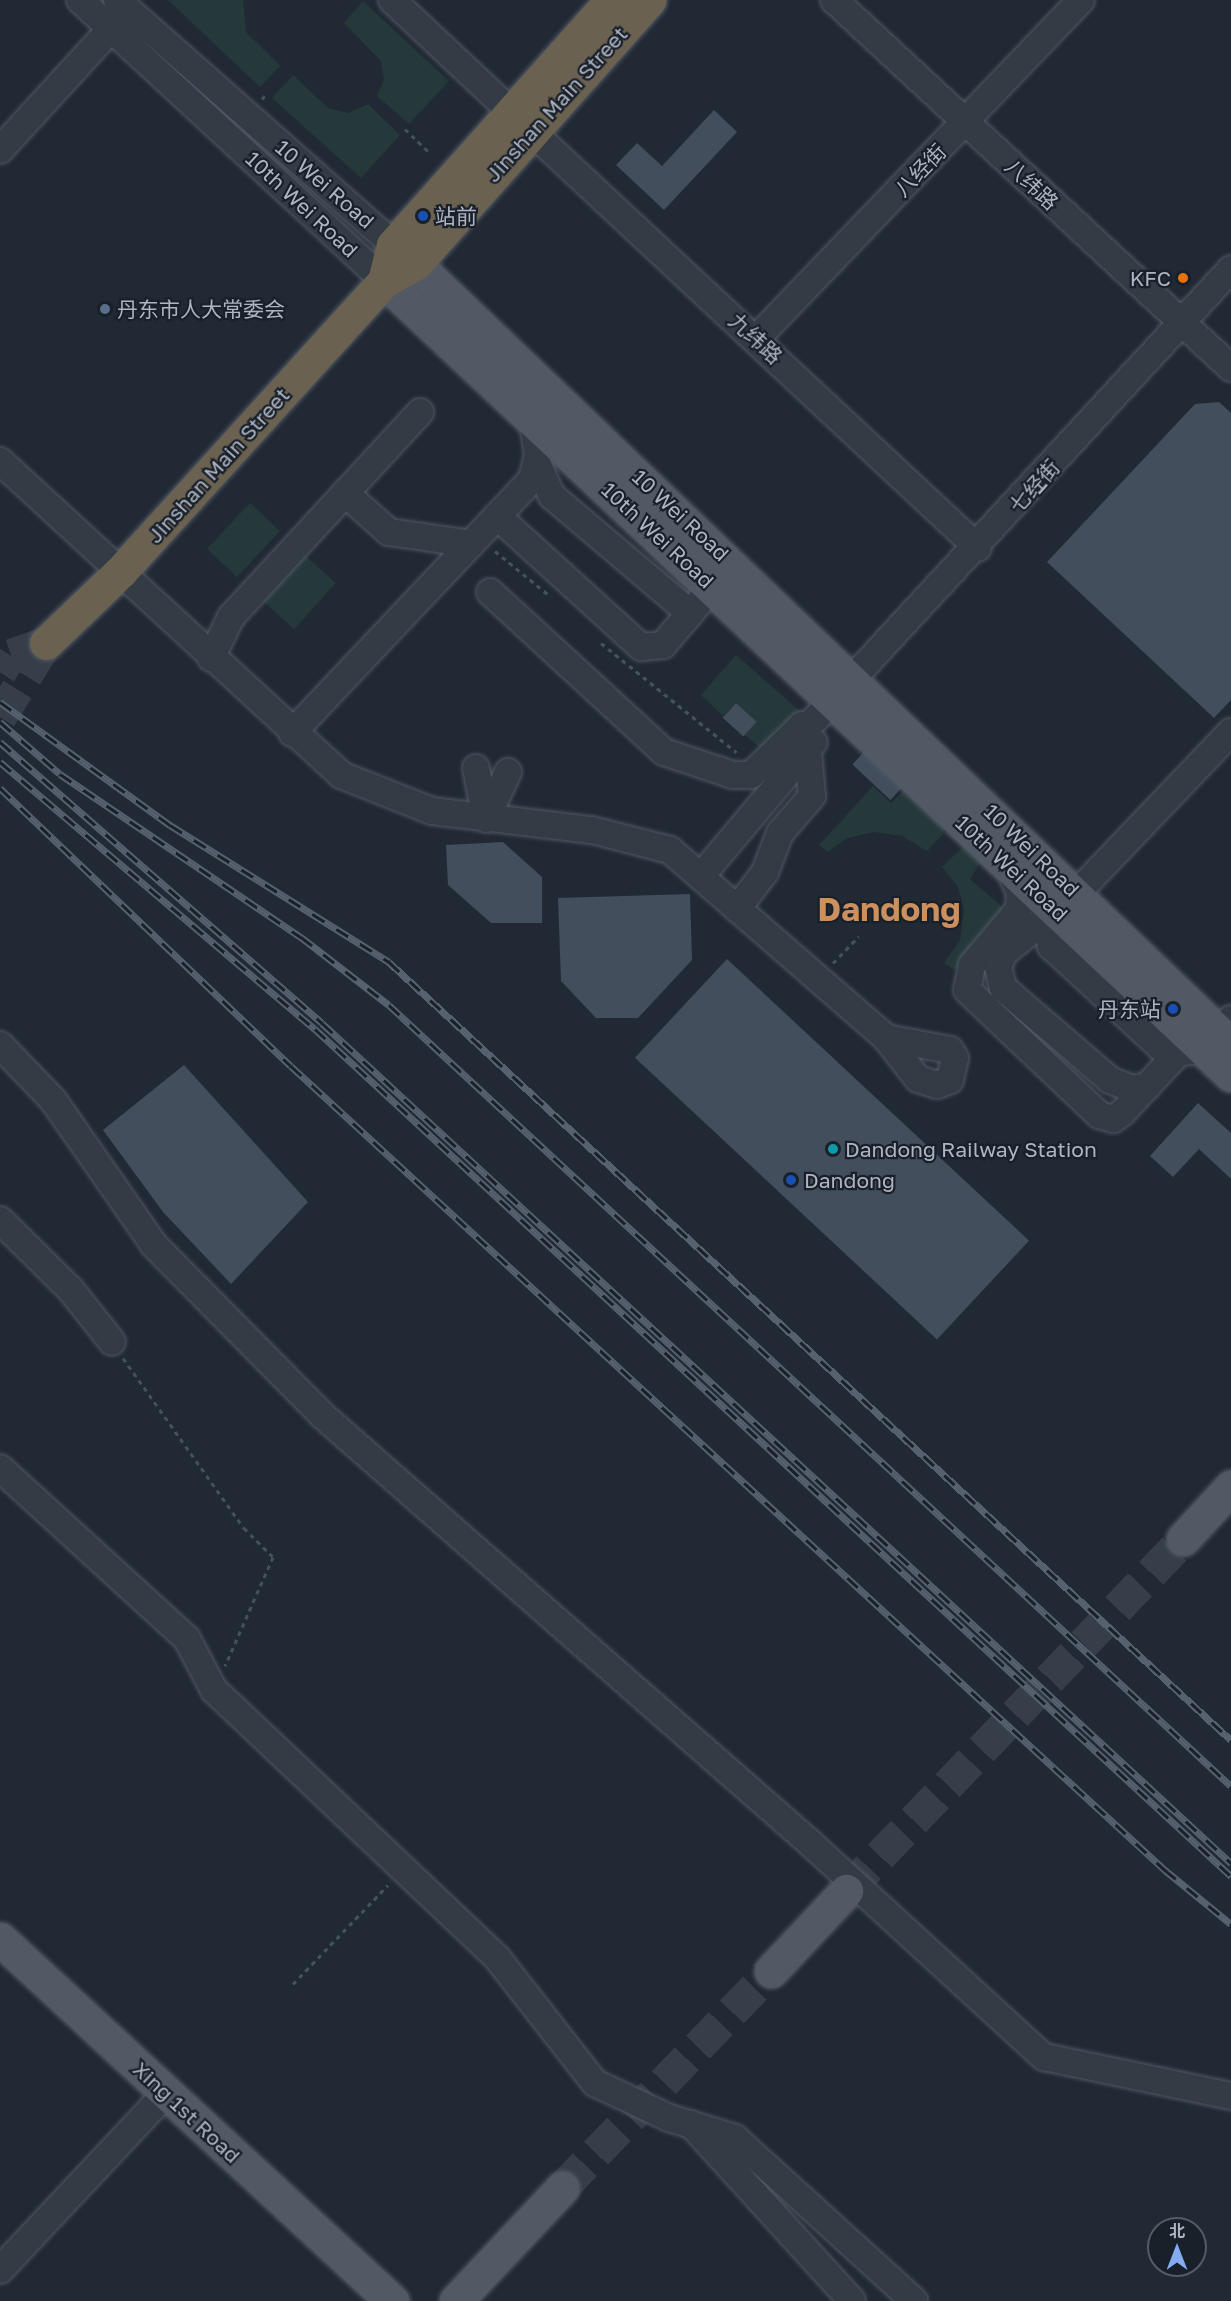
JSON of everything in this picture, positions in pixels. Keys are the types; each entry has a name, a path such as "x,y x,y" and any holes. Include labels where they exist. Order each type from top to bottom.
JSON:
{"highway":[{"name":"Jinshan Main Street","path":"46,643 121,571 384,281 404,254 520,121 611,0"},
{"name":"Jinshan Main Street","path":"520,121 649,0"}],"main road":[{"name":"10 Wei Road","path":"404,254 1059,905 1212,1040"},
{"name":"10th Wei Road","path":"384,281 712,586 845,691 1005,861 1059,905"},
{"path":"1212,1040 1231,1075"},
{"path":"1183,1539 1231,1487"},
{"path":"771,1971 846,1891"},
{"name":"Xing 1st Road","path":"0,1939 383,2293"},
{"path":"456,2301 562,2188"}],"street":[{"name":"10th Wei Road","path":"81,0 123,10 384,281"},
{"name":"九纬路","path":"392,0 520,121 757,338 978,548"},
{"name":"八纬路","path":"834,0 1231,368"},
{"name":"八经街","path":"757,338 1081,0"},
{"path":"0,150 123,10"},
{"name":"10 Wei Road","path":"123,10 404,254"},
{"name":"七经街","path":"807,739 845,691 1231,269"},
{"path":"211,658 231,617 420,412"},
{"path":"532,418 537,465 552,496 690,613"},
{"path":"0,461 121,571 327,766 365,788 432,811 486,819 563,826 648,843 670,850 886,1038"},
{"path":"292,733 532,479 537,465"},
{"path":"345,493 389,532 471,544"},
{"path":"497,516 637,645 660,647 712,586"},
{"path":"489,592 664,752 739,776 768,762 802,725 807,739 812,796 780,833 765,872 737,909"},
{"path":"1140,1095 1110,1080 1000,984 1004,953 1059,905 1231,732"},
{"path":"697,872 807,739"},
{"path":"697,872 761,790 768,762"},
{"path":"476,768 486,819"},
{"path":"486,819 508,772"},
{"path":"1005,861 1020,892 1017,912 972,965 966,981 969,994 1098,1115 1113,1119 1140,1095 1212,1040"},
{"path":"1059,905 1051,946 1167,1053 1212,1040"},
{"path":"0,1045 53,1100 154,1245 322,1415 809,1842 1044,2057 1231,2096"},
{"path":"0,1220 71,1290 112,1342"},
{"path":"0,1468 187,1639 214,1690 498,1959 595,2083 691,2124 735,2138 914,2301"},
{"path":"0,2270 166,2093"},
{"path":"691,2124 852,2301"}],"path":[{"path":"405,129 428,151"},
{"path":"824,956 833,963 859,936"},
{"path":"112,1342 244,1528 273,1557 214,1690"},
{"path":"293,1984 403,1868"}],"shaded area":[{"path":"168,0 243,0 246,32 280,66 260,87"},
{"path":"363,1 449,81 409,124 377,96 384,80 381,61 344,23"},
{"path":"293,75 328,108 348,113 368,104 400,135 361,178 272,98"},
{"path":"250,503 280,531 237,577 207,549"},
{"path":"300,551 336,583 294,629 259,597"},
{"path":"736,655 802,713 766,753 745,735 757,722 736,703 723,716 701,695"},
{"path":"873,786 891,803 903,791 944,828 943,834 927,851 902,836 874,832 847,838 828,852 819,845"},
{"path":"963,847 980,863 970,879 1009,913 954,970 944,963 960,940 964,909 958,887 942,867"}],"building":[{"path":"714,110 737,132 664,210 616,165 637,143 662,166"},
{"path":"1219,402 1231,413 1231,700 1214,718 1047,562 1195,404"},
{"path":"736,703 757,722 743,737 723,718"},
{"path":"864,752 902,787 890,800 852,764"},
{"path":"503,842 542,877 542,923 491,923 448,885 446,845"},
{"path":"690,894 692,960 638,1018 596,1018 561,981 558,898"},
{"name":"Dandong Railway Station","path":"727,959 1029,1241 937,1339 635,1058"},
{"path":"184,1065 308,1202 231,1284 163,1212 103,1130"},
{"path":"1198,1103 1231,1133 1231,1179 1199,1149 1173,1177 1150,1156"}],"tunnel":[{"path":"0,672 11,655 46,643"},
{"path":"0,717 46,643"},
{"path":"846,1891 1183,1539"},
{"path":"562,2188 771,1971"}],"railway":[{"path":"0,702 170,825 389,962 1231,1740"},
{"path":"0,722 60,774 301,937 389,1005 1231,1786"},
{"path":"0,742 322,1023 1231,1863"},
{"path":"0,762 315,1029 1231,1876"},
{"path":"0,788 291,1066 1165,1870 1231,1924"}],"place":[{"name":"站前","path":"423,216"},
{"name":"KFC","path":"1183,278"},
{"name":"丹东市人大常委会","path":"105,309"},
{"name":"丹东站","path":"1173,1009"},
{"name":"Dandong Railway Station","path":"833,1149"},
{"name":"Dandong","path":"791,1180"}],"district":[{"name":"Dandong","path":"889,909"}]}
